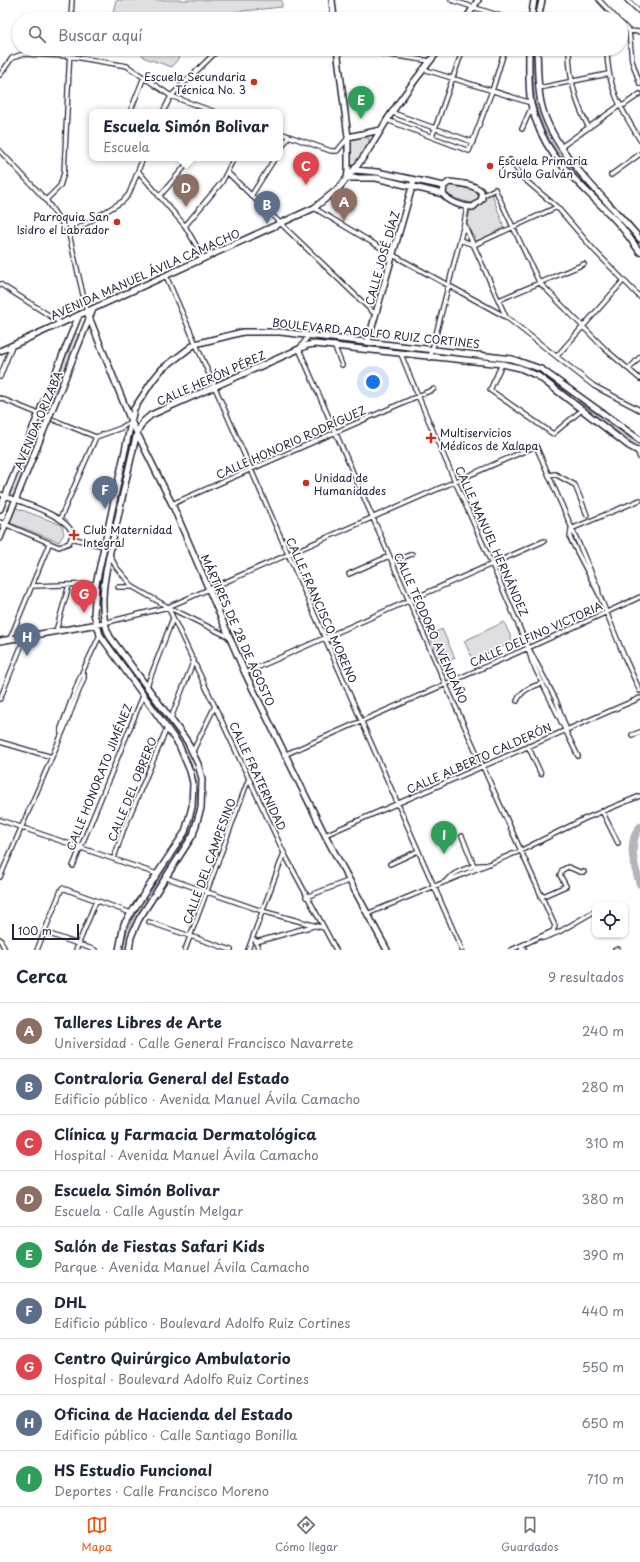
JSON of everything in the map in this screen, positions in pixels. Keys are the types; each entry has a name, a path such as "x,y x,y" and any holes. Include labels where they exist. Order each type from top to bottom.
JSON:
{"main road":[{"path":"332,0 333,12"},
{"path":"472,12 478,0"},
{"path":"532,12 534,0"},
{"path":"539,12 542,0"},
{"path":"339,56 348,137 347,178 376,178 413,186 443,194 451,201 467,207 478,204 482,196 477,188 458,182 449,182 444,186 443,194"},
{"name":"AVENIDA MANUEL ÁVILA CAMACHO","path":"0,351 314,208 339,188 355,170 387,120 423,69 434,56"},
{"path":"529,56 532,105 538,127 548,148 557,161 618,223 640,252"},
{"path":"537,56 539,88 543,108 561,147 580,172 640,239"},
{"path":"348,137 381,130"},
{"path":"365,133 371,139 371,147"},
{"path":"355,170 444,186"},
{"name":"CALLE JOSÉ DÍAZ","path":"368,341 414,180"},
{"name":"AVENIDA ORIZABA","path":"0,538 52,419 94,309"},
{"name":"MÁRTIRES DE 28 DE AGOSTO","path":"87,312 131,421 172,504 245,673 284,755 348,881 387,950"},
{"name":"AVENIDA ORIZABA","path":"0,509 2,495 39,413 79,315"},
{"path":"74,330 80,331 84,336"},
{"name":"BOULEVARD ADOLFO RUIZ CORTINES","path":"119,950 120,934 131,913 185,832 194,795 193,783 179,745 100,635 96,624 94,603 103,546 134,409 153,380 171,362 195,344 243,332 274,332 368,341 523,361 541,369 640,440"},
{"name":"BOULEVARD ADOLFO RUIZ CORTINES","path":"299,349 315,344 334,345 430,358 502,364 520,368 538,376 583,409 629,446 639,452"},
{"name":"CALLE HERÓN PÉREZ","path":"137,433 143,422 151,415 215,388 299,349"},
{"path":"573,402 578,396"},
{"path":"129,950 133,933 139,919 167,878 193,835 201,808 202,779 193,752 147,686 110,637 104,623 104,592 110,555 137,433"},
{"path":"0,641 104,623"}],"street":[{"path":"71,12 72,0"},
{"path":"451,0 490,12"},
{"path":"598,0 610,12"},
{"path":"627,0 640,12"},
{"path":"640,32 629,31 632,61 640,84"},
{"path":"0,74 12,58 18,56"},
{"path":"46,200 60,186 64,173 69,56 127,66 170,96 204,109"},
{"path":"164,109 170,96 212,56"},
{"path":"396,56 430,61"},
{"path":"432,137 461,56"},
{"path":"387,120 470,151 492,92 503,56"},
{"path":"569,56 569,66 579,107 588,126"},
{"path":"607,56 608,74 618,106 640,140"},
{"path":"423,69 532,105 522,129"},
{"path":"539,88 608,74"},
{"path":"131,109 144,77"},
{"path":"561,147 588,126 618,106 624,105 640,94"},
{"path":"392,113 473,142"},
{"path":"413,129 416,121"},
{"path":"283,134 331,151 337,151 348,137"},
{"path":"283,145 289,136"},
{"path":"0,151 46,200 69,234 87,312"},
{"path":"611,175 640,154"},
{"path":"510,160 524,179 557,207 594,250 640,297"},
{"path":"69,234 123,200 129,194 142,161"},
{"path":"160,197 188,161"},
{"path":"185,226 228,173 233,161"},
{"path":"251,196 273,161"},
{"path":"138,171 185,226 204,259"},
{"path":"228,173 279,224 375,314"},
{"path":"482,196 495,189 539,282 606,350 640,379"},
{"path":"430,358 449,286 467,207"},
{"path":"460,240 474,245 557,207"},
{"path":"314,208 393,256 506,317 594,386 640,410"},
{"path":"464,224 506,317"},
{"path":"499,300 584,264"},
{"name":"CALLE FRANCISCO MORENO","path":"166,276 462,950"},
{"path":"557,356 624,280"},
{"path":"0,284 61,323"},
{"path":"299,349 309,335"},
{"path":"334,345 342,365"},
{"path":"0,377 12,346"},
{"name":"CALLE TEODORO AVENDAÑO","path":"299,349 372,518 555,929 536,939"},
{"name":"CALLE MANUEL HERNÁNDEZ","path":"401,354 417,395 493,564 528,648 532,662 578,756"},
{"path":"630,369 640,357"},
{"path":"502,364 490,390 553,434 583,409"},
{"name":"CALLE HONORIO RODRÍGUEZ","path":"172,504 336,433 417,395 434,389"},
{"path":"0,398 96,437 121,428 131,421"},
{"path":"60,519 96,437"},
{"path":"104,623 168,607 455,480 536,446 571,529 570,538 599,594 640,691"},
{"path":"639,452 640,458"},
{"path":"549,475 555,474 575,485 587,515"},
{"path":"0,522 59,547 65,546 69,543 71,538 71,530 60,519 2,495"},
{"path":"571,529 640,500"},
{"path":"71,538 103,546"},
{"path":"245,673 544,541"},
{"path":"10,640 49,544"},
{"path":"392,562 412,554"},
{"path":"110,555 116,567 133,587 168,607 229,637"},
{"path":"349,574 389,556"},
{"path":"32,586 96,584"},
{"path":"56,631 69,585"},
{"path":"118,586 133,587"},
{"name":"CALLE DELFINO VICTORIA","path":"284,755 607,613 640,597"},
{"name":"CALLE FRATERNIDAD","path":"168,607 284,853 306,897 336,950"},
{"path":"147,686 174,618"},
{"path":"0,877 52,757 100,635"},
{"path":"0,699 25,637"},
{"name":"CALLE MANUEL HERNÁNDEZ","path":"528,648 532,652 556,700 566,729"},
{"path":"170,718 194,660"},
{"path":"517,701 520,694 525,690 543,682"},
{"name":"CALLE HONORATO JIMÉNEZ","path":"73,866 143,696"},
{"name":"CALLE ALBERTO CALDERÓN","path":"325,835 640,698"},
{"path":"193,752 215,706"},
{"name":"CALLE DEL OBRERO","path":"114,858 123,831 167,728"},
{"path":"632,735 640,732"},
{"path":"0,742 52,757"},
{"path":"528,746 541,774"},
{"name":"CALLE DEL CAMPESINO","path":"185,950 249,778"},
{"path":"367,914 520,851 602,811 640,796"},
{"path":"602,811 618,843"},
{"path":"0,820 157,874"},
{"path":"462,836 474,866"},
{"path":"390,864 418,851"},
{"path":"248,950 284,853"},
{"path":"445,882 449,877 474,866 487,865"},
{"path":"541,897 566,886 560,875 562,870 568,867 584,872"},
{"path":"167,878 262,911 324,928"},
{"path":"306,897 348,881"},
{"path":"37,950 62,888 131,913"},
{"path":"76,950 96,901"},
{"path":"511,950 536,939 541,939 559,932 592,913"},
{"path":"149,922 231,950"},
{"path":"256,942 314,926"},
{"path":"44,932 95,950"},
{"path":"254,936 259,950"},
{"path":"0,939 5,950"}],"shaded area":[{"path":"116,0 282,0 282,7 234,12 113,12"},
{"path":"143,56 180,56 172,67 145,58"},
{"path":"531,56 533,56 533,77 536,104 541,121 548,136 567,164 625,226 640,246 640,250 562,162 545,134 540,121 533,96"},
{"path":"357,137 369,138 369,142 367,150 353,168 349,166 349,141"},
{"path":"451,185 479,191 480,199 474,204 447,196 445,191"},
{"path":"492,194 504,227 477,242 467,223 471,208 479,206 483,201 483,198"},
{"path":"75,333 81,336 48,415 43,413"},
{"path":"312,340 360,343 427,353 426,355 326,341 304,343"},
{"path":"435,354 488,358 516,362 539,371 571,395 570,397 537,373 526,368 435,356"},
{"path":"578,401 640,445 640,448 577,403"},
{"path":"41,417 47,419 15,498 8,496"},
{"path":"128,433 131,439 117,504 101,599 101,620 97,621 95,613 96,599 113,503"},
{"path":"14,507 62,525 64,534 59,542 8,522"},
{"path":"504,622 513,642 473,660 464,641"},
{"path":"102,628 117,653 174,730 188,756 197,784 197,813 186,843 169,871 137,916 132,925 126,950 123,950 129,926 186,835 192,818 195,799 193,778 186,755 110,651 100,629"},
{"path":"442,629 455,658 442,664 429,635"}],"waterway":[{"path":"640,827 636,833 633,847 634,862 640,884"}],"place":[{"name":"Escuela Secundaria Técnica No. 3","path":"254,82"},
{"name":"Salón de Fiestas Safari Kids","path":"361,119"},
{"name":"Escuela Primaria Úrsulo Galván","path":"490,166"},
{"name":"Clínica y Farmacia Dermatológica","path":"306,185"},
{"name":"Escuela Simón Bolivar","path":"186,207"},
{"name":"Talleres Libres de Arte","path":"344,221"},
{"name":"Parroquia San Isidro el Labrador","path":"117,222"},
{"name":"Contraloria General del Estado","path":"267,224"},
{"name":"Multiservicios Médicos de Xalapa","path":"431,438"},
{"name":"Unidad de Humanidades","path":"306,483"},
{"name":"DHL","path":"105,509"},
{"name":"Club Maternidad Integral","path":"74,535"},
{"name":"Centro Quirúrgico Ambulatorio","path":"84,613"},
{"name":"Oficina de Hacienda del Estado","path":"27,656"},
{"name":"HS Estudio Funcional","path":"444,854"}]}
